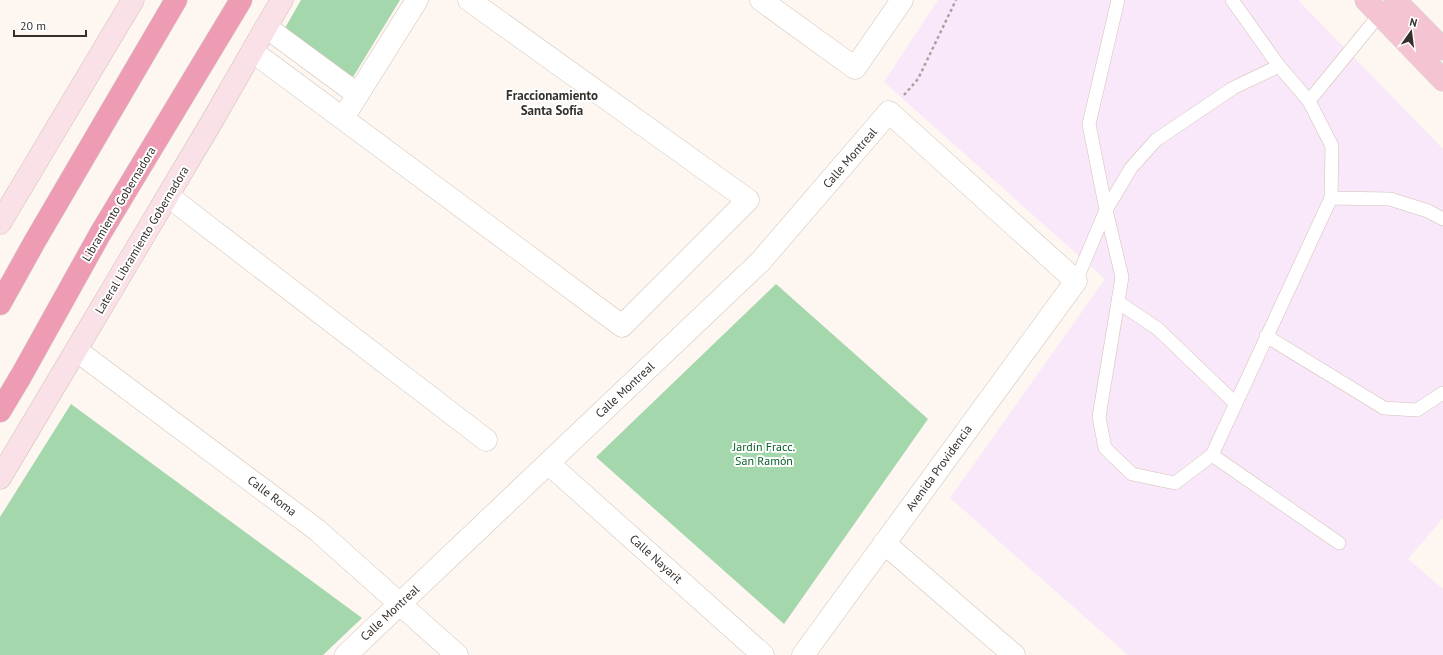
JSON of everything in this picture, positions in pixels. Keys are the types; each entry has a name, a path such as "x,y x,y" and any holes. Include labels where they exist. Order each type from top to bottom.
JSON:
{"highway":[{"path":"0,304 35,241 176,0"},
{"name":"Libramiento Gobernadora","path":"0,411 100,234 241,0"},
{"path":"0,282 35,241"}],"main road":[{"path":"1380,5 1443,49"},
{"path":"1380,5 1443,80"}],"street":[{"path":"0,223 133,0"},
{"name":"Lateral Libramiento Gobernadora","path":"0,478 168,196 282,0"},
{"path":"342,118 417,0"},
{"path":"252,51 622,326 748,200 469,0"},
{"path":"761,0 855,68 902,0"},
{"path":"266,27 357,94"},
{"path":"889,112 1076,281"},
{"name":"Calle Montreal","path":"346,655 760,262 889,112"},
{"path":"168,196 486,440"},
{"name":"Avenida Providencia","path":"803,655 1076,281"},
{"name":"Calle Roma","path":"76,350 318,530 457,655"},
{"name":"Calle Nayarit","path":"548,463 763,655"},
{"path":"884,543 1014,655"}],"lane":[{"path":"1118,0 1089,124 1106,210 1122,277 1099,417 1105,448 1132,474 1175,483 1212,455 1331,198 1332,146 1309,101 1279,66 1232,0"},
{"path":"1309,101 1380,5"},
{"path":"1076,281 1106,210 1131,168 1156,140 1233,88 1279,66"},
{"path":"1331,198 1390,199 1428,211 1443,219"},
{"path":"1118,302 1158,330 1235,403"},
{"path":"1266,336 1384,408 1417,410 1443,393"},
{"path":"1212,455 1339,543"}],"path":[{"path":"889,112 918,78 956,0"}],"shaded area":[{"path":"938,0 1298,0 1443,149 1443,518 1408,559 1443,589 1443,655 1128,655 950,498 1105,279 884,82"}],"green space":[{"path":"301,0 400,0 353,77 285,28"},
{"name":"Jardín Fracc. San Ramón","path":"776,284 928,419 784,624 596,457"},
{"path":"71,404 362,618 323,655 0,655 0,517"}],"district":[{"name":"Fraccionamiento Santa Sofía","path":"552,102"}]}
